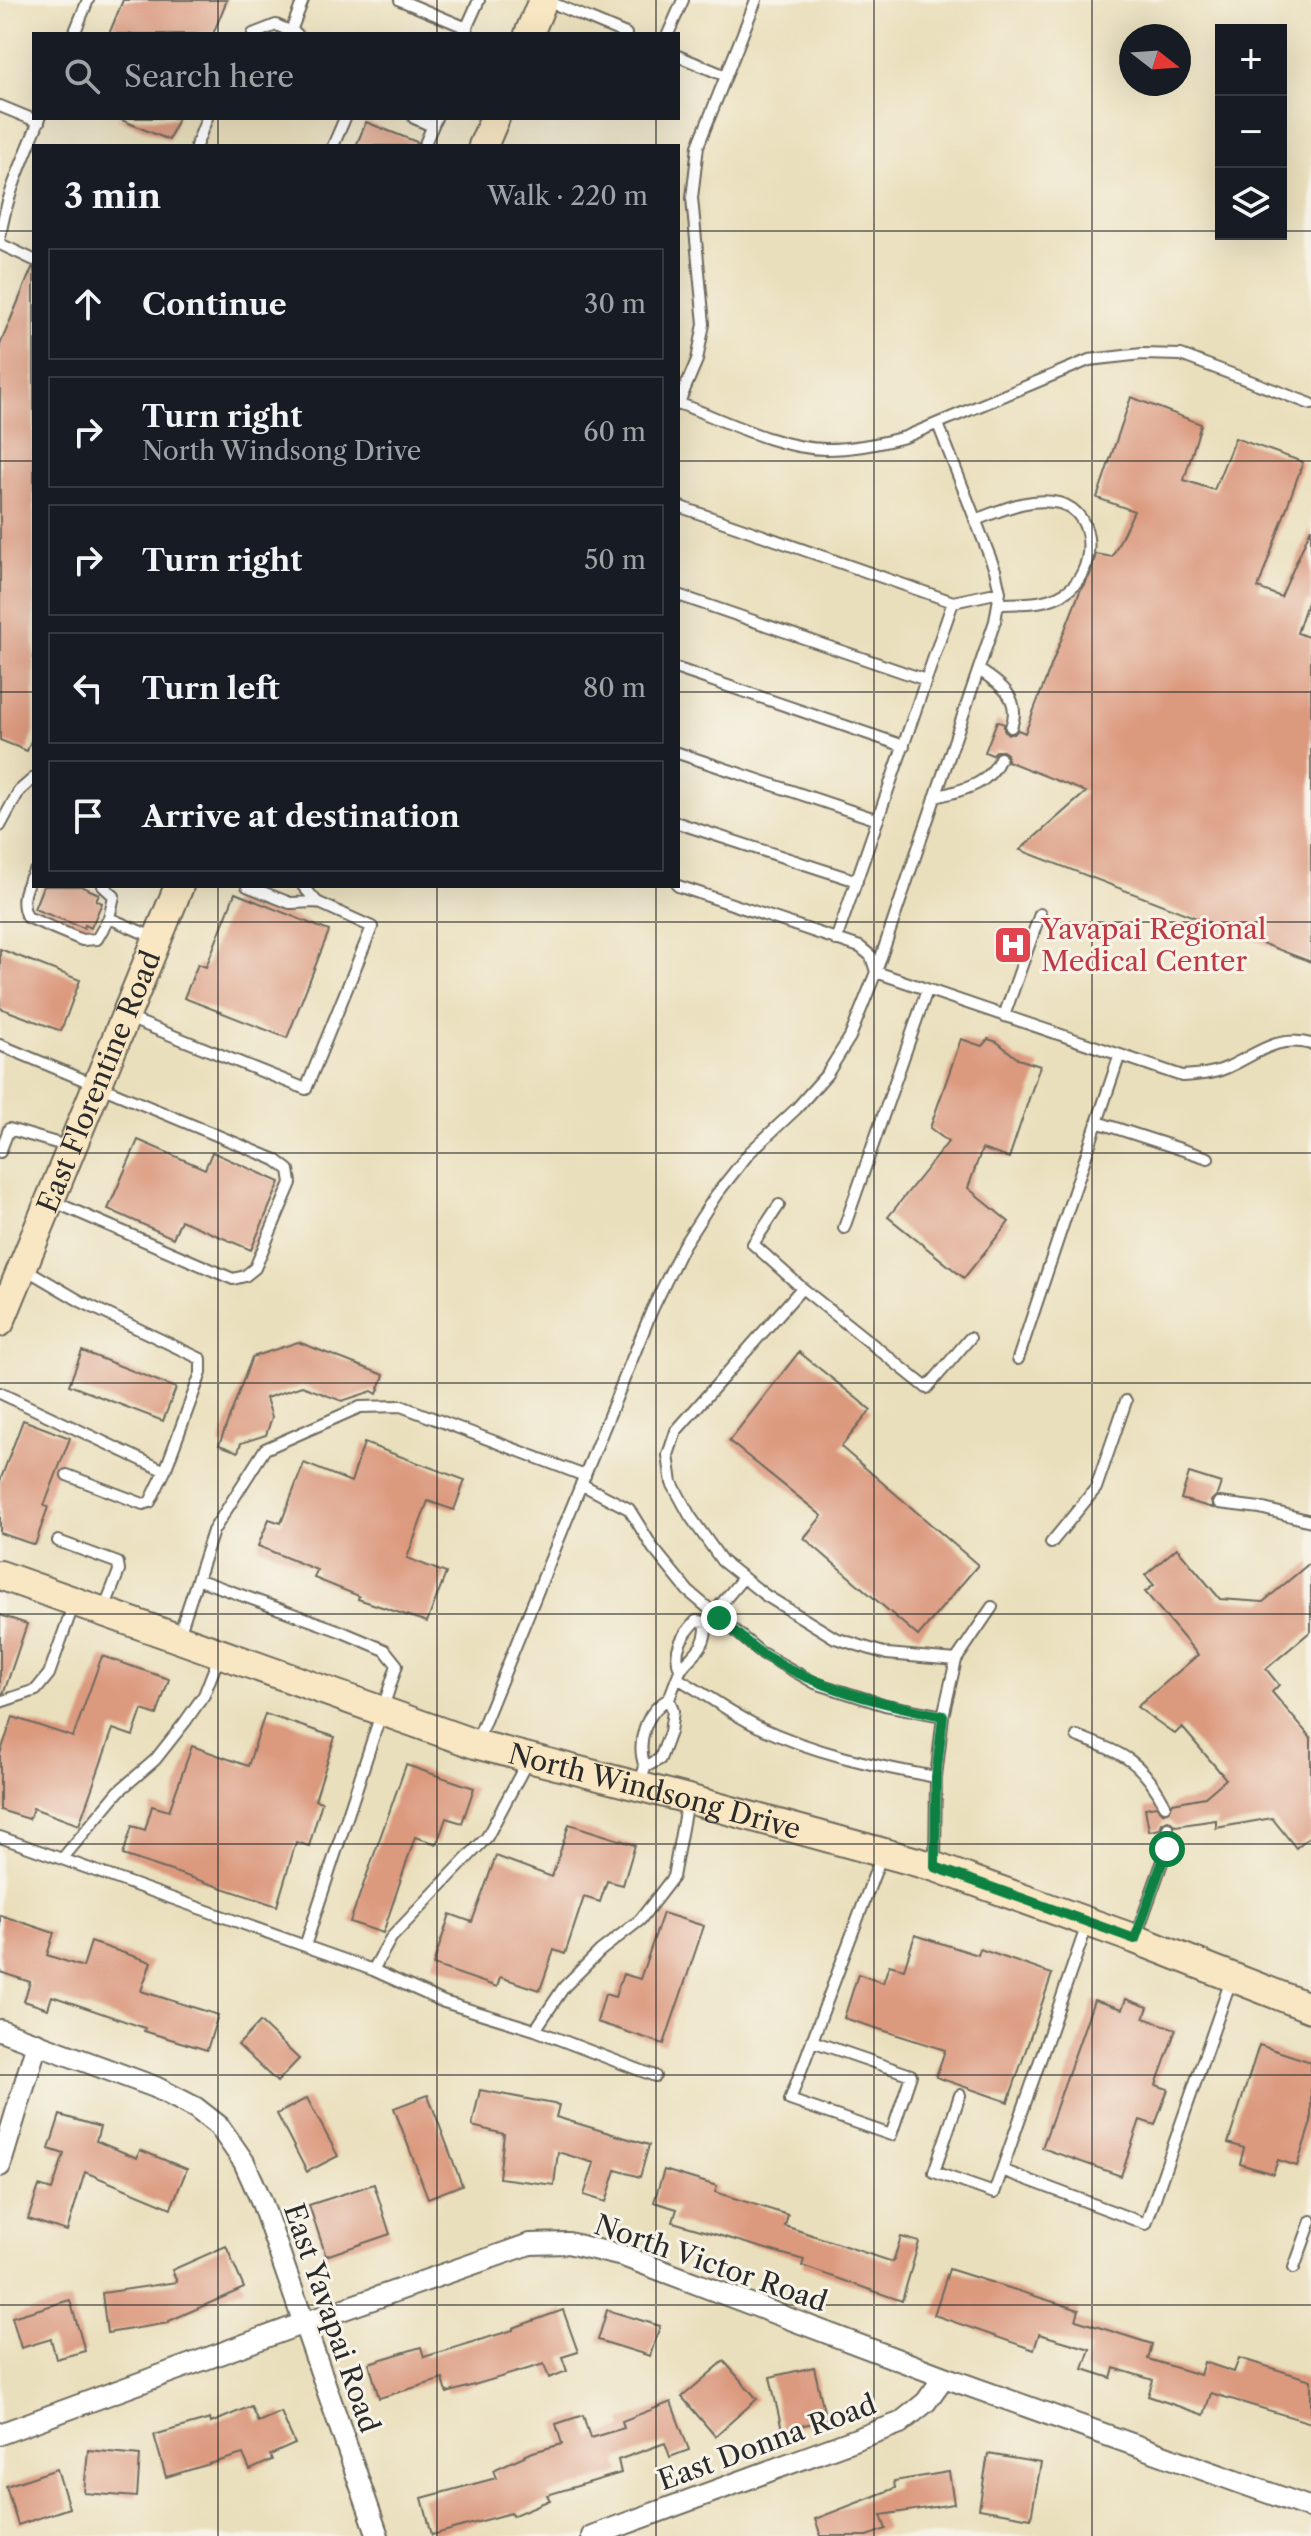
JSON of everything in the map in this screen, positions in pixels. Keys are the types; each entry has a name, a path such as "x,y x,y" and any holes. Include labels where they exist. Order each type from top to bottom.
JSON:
{"street":[{"path":"530,32 544,0"},
{"path":"484,144 492,120"},
{"name":"East Florentine Road","path":"0,1322 12,1278 50,1201 178,888"},
{"name":"North Windsong Drive","path":"0,1575 475,1744 529,1758 641,1776 688,1799 935,1867 1135,1939 1311,2008"},
{"path":"0,2030 37,2043 0,2166"},
{"name":"East Yavapai Road","path":"37,2043 155,2087 196,2108 219,2126 244,2162 261,2200 378,2536"},
{"name":"North Victor Road","path":"0,2434 530,2244 568,2243 623,2256 944,2377 1311,2508"},
{"name":"East Donna Road","path":"592,2536 900,2423 926,2402 944,2377"}],"lane":[{"path":"75,32 88,0"},
{"path":"294,32 303,0"},
{"path":"400,0 466,31 479,0"},
{"path":"544,0 621,32"},
{"path":"669,32 683,0"},
{"path":"680,399 697,360 704,324 692,198 698,146 756,0"},
{"path":"258,32 276,25 292,32"},
{"path":"680,57 726,76"},
{"path":"0,106 32,117"},
{"path":"0,237 2,215 40,120"},
{"path":"197,144 206,120"},
{"path":"334,144 344,120"},
{"path":"425,144 434,122"},
{"path":"0,244 32,259"},
{"path":"680,405 779,441 824,449 877,444 938,424 1089,360 1142,354 1181,355 1311,404"},
{"path":"475,1744 652,1310 683,1246 716,1195 750,1152 796,1109 827,1074 850,1037 876,972 995,621 1000,592 995,570 938,424"},
{"path":"975,520 1038,500 1061,504 1073,510 1083,519 1088,532 1088,554 1082,571 1069,591 1049,601 998,604"},
{"path":"680,507 953,602 1000,592"},
{"path":"680,596 926,680"},
{"path":"836,940 953,602"},
{"path":"680,670 904,746"},
{"path":"979,670 998,682 1013,700 1015,717 1011,727"},
{"path":"680,754 878,820"},
{"path":"935,797 973,787 994,773 1000,758"},
{"path":"0,826 19,791 32,780"},
{"path":"680,824 857,881"},
{"path":"32,876 22,907 27,917 82,940 97,939 109,918 114,896 105,888"},
{"path":"680,887 860,947 871,956 876,972"},
{"path":"252,888 290,903 317,902"},
{"path":"125,1017 306,1089 372,927 317,902 305,888"},
{"path":"1004,1016 1040,914"},
{"path":"109,918 157,939"},
{"path":"876,972 1182,1076 1211,1074 1270,1044 1300,1041 1311,1044"},
{"path":"844,1228 927,990"},
{"path":"0,1045 276,1160 289,1170 291,1183 255,1268 245,1276 233,1279 50,1201"},
{"path":"1018,1359 1119,1057"},
{"path":"1097,1122 1208,1158"},
{"path":"0,1152 5,1127 71,1147"},
{"path":"779,1205 753,1244 802,1288 927,1388 970,1338"},
{"path":"12,1278 80,1301 201,1359 201,1373 165,1471 150,1502 143,1504 67,1475"},
{"path":"802,1288 676,1431 668,1455 672,1483 690,1516 722,1561 765,1595 835,1638 887,1654 956,1660"},
{"path":"0,1393 165,1471"},
{"path":"1051,1543 1096,1488 1126,1401"},
{"path":"178,1637 213,1531 265,1449 360,1407 401,1406 583,1480 629,1509 653,1548 710,1617 760,1652 815,1683 885,1705 943,1716"},
{"path":"1219,1503 1260,1508 1311,1521"},
{"path":"58,1541 118,1563 119,1571 104,1610"},
{"path":"641,1776 660,1759 670,1732 673,1711 669,1699 678,1673 707,1637 710,1617 743,1578"},
{"path":"197,1579 385,1650 397,1665 305,1946"},
{"path":"0,1702 36,1690 49,1674 75,1600"},
{"path":"935,1867 936,1777 943,1716 956,1660 992,1607"},
{"path":"710,1617 696,1621 678,1647 675,1657 678,1673 756,1725 867,1765 936,1777"},
{"path":"62,1859 119,1791 155,1760 185,1722 204,1695 220,1652"},
{"path":"641,1776 639,1752 642,1737 651,1714 659,1704 669,1699"},
{"path":"1077,1736 1129,1756 1150,1779 1165,1805"},
{"path":"373,1970 391,1938 487,1837 529,1758"},
{"path":"535,2030 564,1987 600,1951 640,1920 673,1877 688,1799"},
{"path":"1135,1939 1167,1849 1168,1828"},
{"path":"0,1837 373,1970 444,2002 535,2030 655,2076"},
{"path":"812,2041 911,2075 891,2135 790,2100 882,1852"},
{"path":"960,2095 934,2172 994,2193 1088,1922"},
{"path":"1002,2170 1146,2224 1231,1978"},
{"path":"1294,2268 1311,2221"}],"building":[{"path":"123,0 227,0 214,32 110,32"},
{"path":"122,120 177,120 169,140"},
{"path":"366,122 417,142 416,144 357,144"},
{"path":"32,268 32,738 27,751 0,740 0,345"},
{"path":"1131,397 1201,424 1184,480 1214,490 1235,438 1303,462 1258,588 1281,597 1311,528 1311,602 1308,600 1297,633 1311,638 1311,962 1020,850 1086,792 1007,761 1007,754 1003,751 992,755 985,752 997,721 1004,724 1008,734 1018,730 1025,733 1096,554 1112,557 1134,511 1097,498"},
{"path":"42,888 86,888 99,894 96,900 102,903 91,928 34,909"},
{"path":"235,893 329,931 287,1038 184,998 198,964 206,967"},
{"path":"0,949 80,980 61,1031 0,1008"},
{"path":"961,1039 982,1046 988,1039 997,1042 1018,1059 1040,1066 1009,1158 982,1149 968,1188 1009,1222 964,1278 888,1217 948,1142 930,1128"},
{"path":"138,1140 205,1169 212,1152 280,1182 251,1250 181,1220 173,1238 108,1209"},
{"path":"298,1342 384,1375 377,1394 372,1391 342,1401 302,1386 266,1398 272,1417 266,1435 241,1443 238,1452 219,1445 252,1357"},
{"path":"82,1351 176,1388 163,1421 69,1385"},
{"path":"799,1352 871,1410 841,1447 978,1565 918,1636 804,1538 822,1516 729,1441"},
{"path":"23,1420 70,1438 44,1506 48,1507 35,1545 0,1533 0,1481"},
{"path":"364,1443 465,1480 454,1510 428,1501 407,1558 446,1573 427,1622 358,1599 359,1596 314,1578 317,1570 258,1546 269,1519 281,1523 304,1463 351,1482"},
{"path":"1189,1473 1221,1483 1211,1501 1213,1508 1181,1499"},
{"path":"1177,1548 1220,1599 1263,1602 1311,1562 1311,1631 1266,1669 1279,1685 1272,1692 1311,1738 1311,1835 1296,1848 1272,1818 1216,1828 1216,1820 1176,1826 1168,1820 1162,1823 1160,1829 1149,1831 1145,1808 1156,1806 1162,1812 1168,1812 1173,1803 1205,1797 1226,1779 1182,1727 1175,1734 1137,1707 1198,1655 1145,1592 1154,1585 1145,1575"},
{"path":"0,1615 27,1624 4,1692 0,1694"},
{"path":"102,1656 169,1679 157,1715 142,1710 133,1736 113,1729 79,1825 33,1808 29,1819 0,1810 0,1754 13,1717 73,1737"},
{"path":"265,1714 335,1737 315,1800 322,1802 309,1846 296,1842 277,1906 123,1855 132,1826 145,1830 152,1806 169,1811 192,1746 248,1766"},
{"path":"406,1765 474,1788 462,1823 446,1818 437,1844 415,1837 383,1933 350,1922"},
{"path":"569,1824 635,1845 623,1885 607,1881 600,1902 584,1897 565,1954 554,1950 540,1990 500,1977 497,1987 433,1965 450,1914 472,1922 496,1856 552,1877"},
{"path":"663,1913 704,1926 664,2044 597,2022 605,1994 615,1997 623,1974 640,1979"},
{"path":"0,1915 54,1933 47,1955 83,1967 91,1942 151,1962 141,1991 218,2015 207,2050 144,2031 145,2028 52,1996 48,2009 24,2001 30,1982 0,1972"},
{"path":"915,1935 978,1955 980,1949 1052,1974 1008,2102 936,2077 945,2050 844,2018 858,1974 883,1983 889,1965 904,1969"},
{"path":"1126,1999 1148,2007 1144,2018 1176,2029 1156,2085 1168,2089 1155,2125 1140,2120 1121,2176 1042,2148 1094,2000 1122,2009"},
{"path":"260,2022 299,2059 277,2082 238,2045"},
{"path":"1259,2045 1311,2062 1311,2122 1297,2166 1278,2160 1273,2174 1240,2164 1244,2148 1228,2143"},
{"path":"480,2090 559,2105 556,2117 649,2145 640,2177 616,2170 606,2202 584,2195 594,2163 558,2152 554,2185 499,2178 504,2134 472,2126"},
{"path":"428,2095 462,2185 428,2198 394,2108"},
{"path":"307,2098 338,2156 307,2172 277,2114"},
{"path":"60,2115 100,2127 96,2141 137,2158 140,2150 187,2169 171,2208 85,2172 67,2231 28,2219 39,2186 52,2190 64,2154 49,2149"},
{"path":"664,2170 717,2186 715,2192 788,2215 785,2226 893,2262 901,2237 919,2242 902,2301 802,2266 804,2260 673,2222 677,2209 654,2202"},
{"path":"374,2184 390,2234 326,2256 309,2205"},
{"path":"226,2246 244,2288 169,2323 107,2333 102,2293 177,2282 172,2270"},
{"path":"949,2269 1079,2310 1076,2320 1152,2344 1148,2359 1200,2375 1204,2362 1234,2372 1239,2358 1311,2380 1311,2423 1211,2393 1204,2415 1148,2396 1153,2380 1114,2368 1111,2378 1083,2369 1090,2349 1039,2334 1034,2350 934,2315"},
{"path":"70,2300 85,2351 56,2359 51,2339 21,2348 12,2317"},
{"path":"563,2310 578,2352 562,2357 567,2371 549,2378 544,2364 447,2393 443,2379 379,2398 369,2363 421,2347 424,2357 513,2330"},
{"path":"607,2310 660,2326 650,2356 598,2340"},
{"path":"724,2361 757,2399 715,2436 682,2397"},
{"path":"814,2367 826,2420 782,2430 770,2377"},
{"path":"671,2402 689,2450 670,2457 665,2443 618,2460 621,2473 547,2495 550,2500 512,2516 511,2513 432,2535 422,2498 496,2478 493,2470 533,2452 562,2444 556,2424 583,2415 590,2438 624,2428 622,2421"},
{"path":"251,2406 258,2422 281,2412 295,2444 270,2455 272,2460 250,2470 243,2454 166,2477 154,2435 210,2419 211,2423"},
{"path":"88,2450 140,2455 137,2497 84,2493"},
{"path":"988,2454 1041,2463 1031,2518 979,2509"},
{"path":"57,2469 69,2508 18,2525 6,2486"},
{"path":"949,2472 954,2504 881,2515 886,2529 867,2536 821,2536 815,2519 895,2488 894,2481"}],"place":[{"name":"Yavapai Regional Medical Center","path":"1013,945"}],"route":[{"path":"719,1618 760,1652 815,1683 885,1705 943,1716 936,1777 935,1867 1135,1939 1167,1849"}]}
